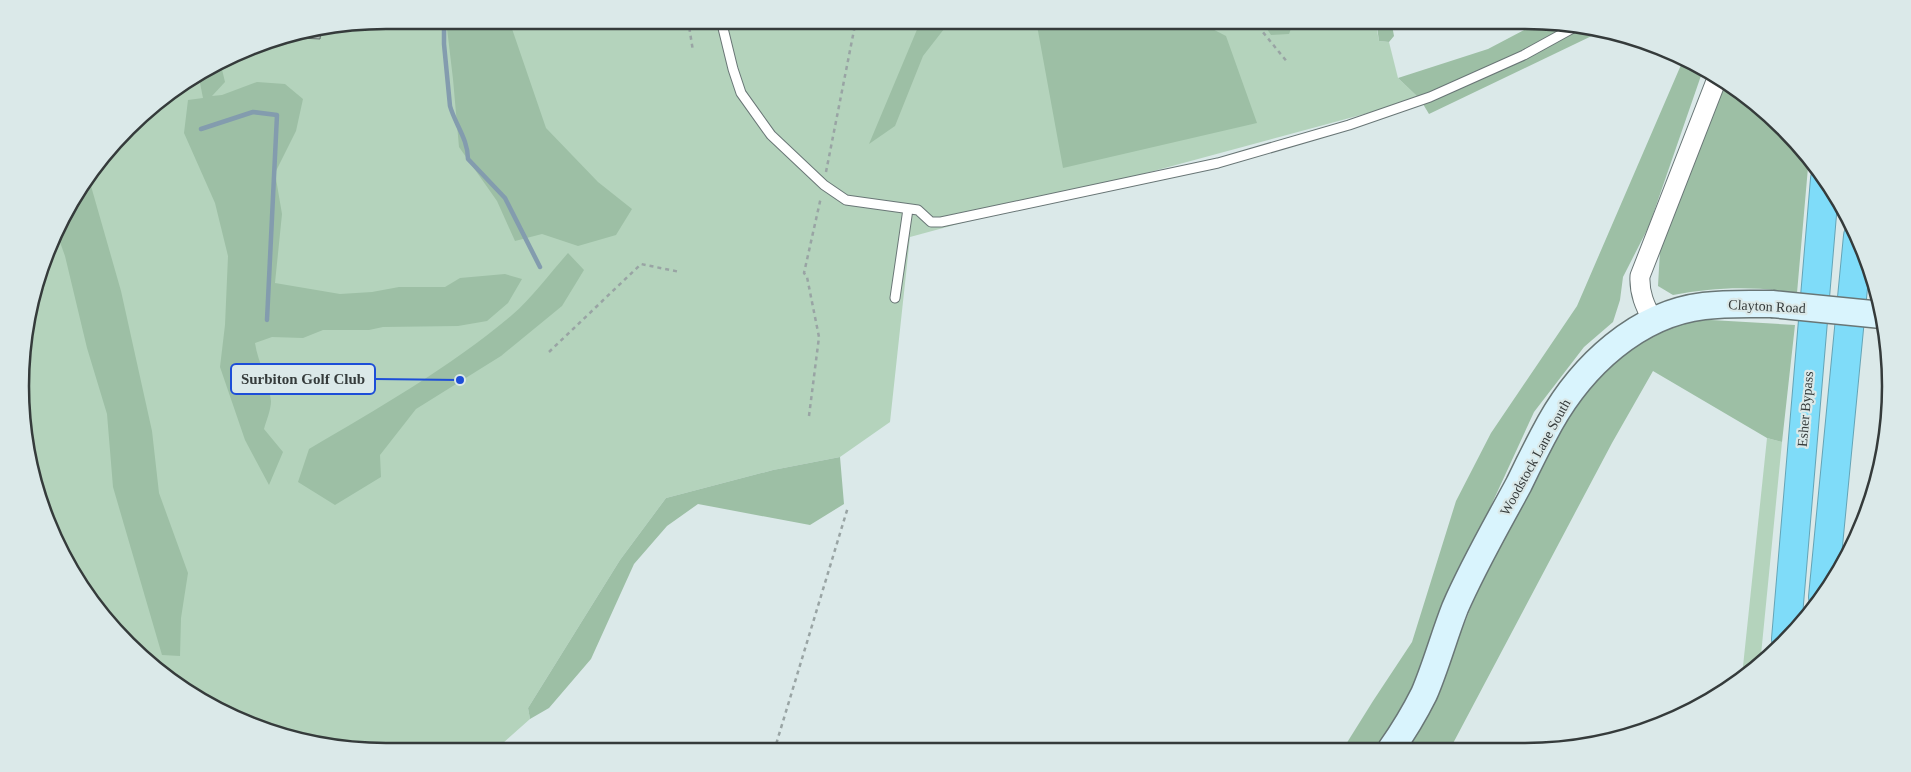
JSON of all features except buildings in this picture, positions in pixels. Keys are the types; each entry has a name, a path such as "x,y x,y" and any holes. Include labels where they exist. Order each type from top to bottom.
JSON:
{"highway":[{"name":"Esher Bypass","path":"1787,630 1824,191"},
{"path":"1825,580 1856,253"}],"street":[{"path":"1653,321 1639,287 1640,276 1715,84"},
{"name":"Clayton Road","path":"1653,321 1679,311 1726,303 1772,304 1875,314"},
{"name":"Woodstock Lane South","path":"1395,743 1424,694 1456,608 1550,422 1571,391 1597,361 1629,335 1653,321"}],"lane":[{"path":"723,29 741,92 771,135 824,185 846,200 918,210 931,222 941,222 1218,163 1349,125 1430,97 1524,55 1566,31"},
{"path":"895,298 908,209"}],"path":[{"path":"689,29 693,51"},
{"path":"809,416 819,337 807,277 804,273 824,185 854,29"},
{"path":"1260,29 1288,63"},
{"path":"549,352 641,264 680,272"},
{"path":"776,743 848,507"}],"green space":[{"path":"447,29 512,29 546,128 598,182 632,209 616,235 578,246 542,234 515,241 497,201 459,147"},
{"path":"917,29 944,29 923,56 895,126 869,144"},
{"path":"1038,29 1212,29 1226,36 1257,123 1063,168"},
{"path":"1267,29 1291,29 1289,34 1271,35"},
{"path":"1377,29 1379,41 1389,42 1398,78 1420,99 910,237 890,422 840,457 773,470 666,498 620,560 528,708 530,719 503,743 363,742 316,736 271,724 249,716 207,695 150,655 117,622 77,565 56,523 41,478 36,456 32,433 29,386 32,339 41,294 48,271 56,249 77,207 117,150 150,117 207,77 249,56 294,41 339,32 363,30"},
{"path":"1377,29 1393,29 1394,36 1389,42 1379,41"},
{"path":"1526,29 1572,32 1593,36 1429,114 1420,99 1398,78 1488,49"},
{"path":"1681,65 1701,75 1649,226 1623,277 1620,300 1613,322 1584,347 1534,412 1455,584 1415,688 1379,743 1347,743 1412,642 1456,501 1491,433 1577,306"},
{"path":"222,69 225,82 212,96 222,95 257,82 285,84 303,99 296,131 275,173 282,214 275,283 340,294 372,292 399,287 445,287 460,278 505,274 522,279 508,303 487,321 458,326 323,330 303,338 272,337 255,343 271,401 264,429 283,452 269,485 245,440 220,367 225,325 228,256 215,203 184,133 188,100 203,98 200,82"},
{"path":"1720,87 1761,117 1794,150 1808,169 1797,293 1735,288 1673,295 1658,286 1660,250"},
{"path":"91,185 121,291 152,431 159,493 188,573 181,618 180,656 162,655 113,487 107,414 87,348 60,241 77,207"},
{"path":"568,253 584,270 562,306 501,356 416,409 380,455 381,477 335,505 298,482 309,449 414,386 489,334 526,301"},
{"path":"1694,319 1795,325 1782,442 1767,438 1653,371 1612,443 1453,743 1406,743 1435,696 1478,590 1519,503 1586,385 1641,338"},
{"path":"1767,438 1782,442 1761,655 1743,668"},
{"path":"840,457 844,504 810,525 698,504 667,526 634,564 591,659 549,708 530,719 528,708 620,560 666,498 773,470"}],"waterway":[{"path":"444,29 450,106 464,138 468,159 505,198 540,267"},
{"path":"201,129 253,112 277,115 267,320"}],"place":[{"name":"Surbiton Golf Club","path":"460,380"}]}
